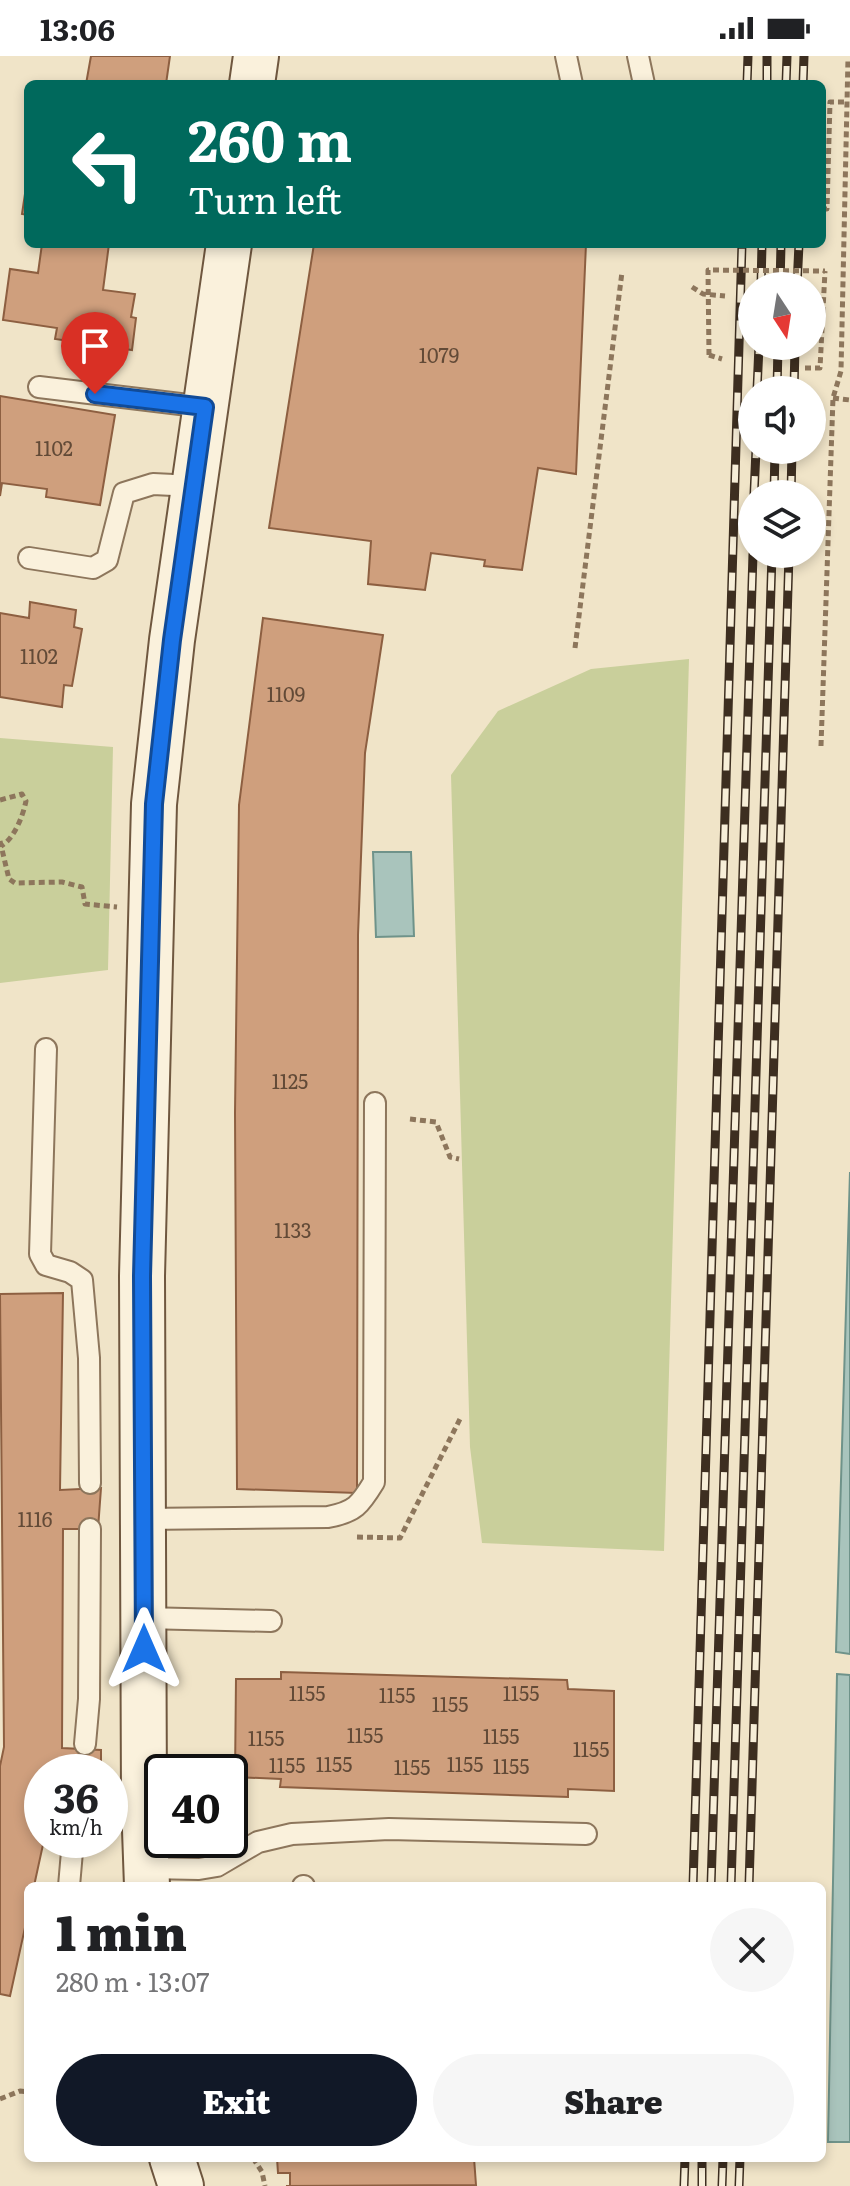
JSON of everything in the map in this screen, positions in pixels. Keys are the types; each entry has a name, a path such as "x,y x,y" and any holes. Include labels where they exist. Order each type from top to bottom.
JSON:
{"street":[{"path":"253,80 256,56"},
{"path":"147,1877 142,1276 154,804 172,640 228,248"},
{"path":"173,2162 181,2186"}],"lane":[{"path":"566,56 571,80"},
{"path":"638,56 643,80"},
{"path":"39,387 205,407"},
{"path":"29,558 93,568 107,560 124,493 153,484 194,486"},
{"path":"46,1049 40,1254 46,1265 70,1272 82,1280 89,1358 90,1483"},
{"path":"143,1519 328,1517 350,1513 374,1482 375,1103"},
{"path":"85,1744 89,1699 90,1529"},
{"path":"144,1618 271,1621"},
{"path":"147,1877 217,1866 258,1842 292,1834 389,1829 586,1834"},
{"path":"69,1882 71,1858"}],"path":[{"path":"821,746 833,398 841,371 848,58"},
{"path":"826,209 830,102 847,102"},
{"path":"722,359 709,355 708,270 825,271 820,368 805,368"},
{"path":"575,648 622,272"},
{"path":"692,287 703,294 725,296"},
{"path":"833,398 850,400"},
{"path":"0,800 22,794 26,801 10,841 1,844 9,879 15,883 62,882 82,887 85,904 116,907"},
{"path":"410,1119 436,1122 450,1157 459,1159"},
{"path":"350,1529 358,1538 400,1538 461,1417"},
{"path":"0,2099 24,2092"},
{"path":"256,2162 265,2186"}],"green space":[{"path":"689,659 664,1551 482,1543 470,1447 451,775 498,711 591,669"},
{"path":"0,738 113,747 108,970 0,983"}],"water":[{"path":"373,852 411,852 414,936 376,937"},
{"path":"850,1172 850,1654 836,1652"},
{"path":"837,1674 850,1675 850,2142 828,2142"}],"building":[{"path":"91,56 170,56 167,80 87,80"},
{"path":"41,248 108,248 103,290 135,294 131,317 136,318 132,350 55,339 57,328 3,320 10,269 38,273"},
{"path":"313,248 586,248 576,474 538,468 522,570 484,566 485,560 431,553 425,590 368,584 371,541 269,528"},
{"path":"0,396 115,415 100,505 46,497 47,489 2,483 0,496"},
{"path":"30,602 76,610 74,627 82,629 72,686 64,685 62,707 0,697 0,613 29,618"},
{"path":"263,618 383,635 365,753 358,935 357,1493 237,1489 235,1113 239,805"},
{"path":"63,1293 60,1490 101,1488 98,1529 63,1529 62,1748 101,1750 101,1754 24,1754 24,1858 40,1858 35,1882 24,1882 24,1932 10,1996 0,1994 0,1766 4,1747 0,1294"},
{"path":"281,1672 567,1680 568,1689 614,1691 614,1791 568,1789 568,1797 280,1787 281,1779 248,1778 248,1754 235,1754 236,1679 281,1679"},
{"path":"277,2162 474,2162 476,2185 290,2186 290,2173 278,2173"}],"railway":[{"path":"747,80 748,56"},
{"path":"767,56 767,80"},
{"path":"786,80 787,56"},
{"path":"803,80 804,56"},
{"path":"693,1882 742,248"},
{"path":"761,272 762,248"},
{"path":"780,272 781,248"},
{"path":"798,272 799,248"},
{"path":"758,360 758,376"},
{"path":"777,376 778,360"},
{"path":"794,376 795,360"},
{"path":"755,464 755,480"},
{"path":"774,480 775,464"},
{"path":"791,480 792,464"},
{"path":"711,1882 753,568"},
{"path":"731,1882 772,568"},
{"path":"749,1882 789,568"},
{"path":"684,2186 685,2162"},
{"path":"702,2162 702,2186"},
{"path":"722,2186 723,2162"},
{"path":"739,2186 740,2162"}],"route":[{"path":"95,394 205,407 172,640 154,804 142,1276 144,1649"}]}
